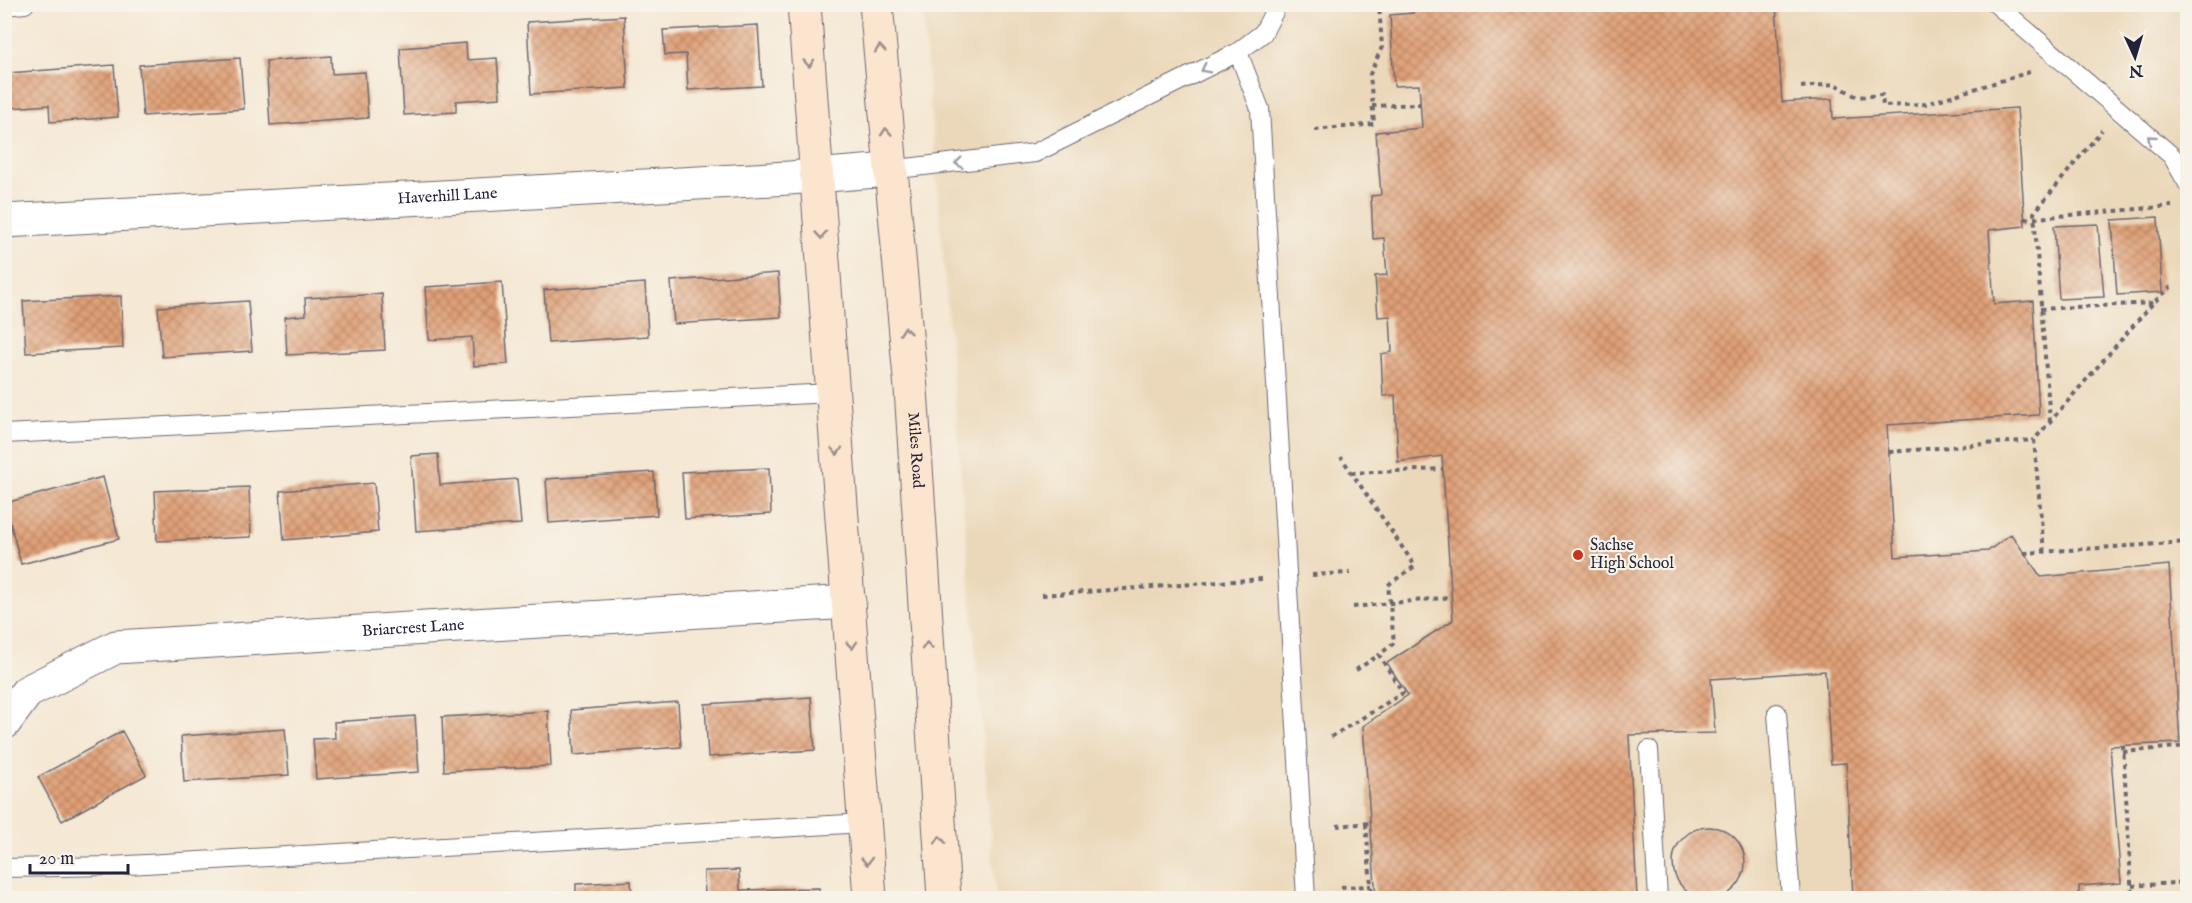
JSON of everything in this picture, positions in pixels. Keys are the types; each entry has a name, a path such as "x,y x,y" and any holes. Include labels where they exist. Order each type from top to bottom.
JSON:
{"main road":[{"path":"804,4 870,898"},
{"name":"Miles Road","path":"876,4 889,170 911,389 944,898"}],"street":[{"name":"Haverhill Lane","path":"4,221 817,176 889,170"},
{"name":"Briarcrest Lane","path":"4,723 27,692 116,646 849,602"}],"lane":[{"path":"4,6 25,4"},
{"path":"889,170 1035,153 1057,145 1238,52 1263,33 1278,4"},
{"path":"1996,4 2172,156 2187,184"},
{"path":"1238,52 1260,109 1306,898"},
{"path":"4,434 832,393"},
{"path":"1777,713 1791,898"},
{"path":"1649,750 1658,898"},
{"path":"4,868 111,866 865,823"}],"path":[{"path":"1315,130 1374,124 1370,74 1382,47 1379,4"},
{"path":"1801,87 1835,84 1857,97 1882,95 1882,106 1924,104 2043,68"},
{"path":"1372,106 1420,104"},
{"path":"2050,422 2034,213 2106,124"},
{"path":"2025,219 2172,206"},
{"path":"1888,452 2034,440 2153,303 2171,287"},
{"path":"2040,309 2153,303"},
{"path":"2034,440 2044,552"},
{"path":"1341,457 1414,566 1388,585 1394,643 1356,670"},
{"path":"1351,473 1443,469"},
{"path":"2024,553 2187,542"},
{"path":"1042,595 1350,573"},
{"path":"1353,607 1452,597"},
{"path":"1331,737 1404,692 1378,655"},
{"path":"2123,745 2132,898"},
{"path":"2123,752 2187,746"},
{"path":"1337,826 1368,824 1372,898"},
{"path":"2132,886 2187,882"},
{"path":"1341,887 1371,886"}],"shaded area":[{"name":"Sachse High School","path":"922,5 2187,5 2187,898 996,898"}],"building":[{"name":"Sachse High School","path":"1413,4 1776,4 1782,102 1832,99 1833,119 2017,108 2025,226 1989,230 1994,304 2033,301 2039,415 1887,425 1895,557 1988,551 2011,534 2041,577 2169,565 2180,743 2110,746 2121,883 2079,886 2079,898 1853,898 1846,763 1831,764 1825,671 1711,679 1715,733 1629,735 1637,898 1376,898 1363,726 1408,695 1387,663 1453,620 1442,456 1398,462 1395,395 1383,396 1381,354 1392,352 1390,316 1378,317 1375,276 1387,275 1384,238 1373,239 1371,196 1381,195 1376,132 1422,128 1419,85 1394,86 1390,15 1413,13"},
{"path":"624,16 628,88 531,94 527,22"},
{"path":"758,25 762,86 688,90 686,54 665,55 663,30"},
{"path":"466,43 467,60 497,58 500,98 456,101 456,112 404,115 400,48"},
{"path":"331,56 332,74 365,72 368,118 270,125 266,61"},
{"path":"240,58 244,109 143,116 139,65"},
{"path":"114,65 118,117 50,122 49,105 11,108 8,73"},
{"path":"2158,217 2162,292 2117,295 2112,220"},
{"path":"2098,224 2104,297 2059,299 2054,226"},
{"path":"778,273 781,317 674,324 671,281"},
{"path":"502,282 508,364 474,366 472,337 429,340 425,287"},
{"path":"645,283 648,336 548,343 544,290"},
{"path":"382,294 385,350 287,355 285,317 306,315 305,298"},
{"path":"121,296 123,348 26,353 23,301"},
{"path":"248,301 252,351 162,357 158,307"},
{"path":"438,454 440,485 517,479 521,524 416,531 411,456"},
{"path":"769,468 771,514 685,519 682,472"},
{"path":"654,472 657,515 549,523 546,479"},
{"path":"103,477 119,539 21,564 5,503"},
{"path":"374,483 378,532 284,540 280,491"},
{"path":"249,487 251,537 157,541 155,491"},
{"path":"811,697 815,750 708,757 705,704"},
{"path":"678,702 681,747 574,755 571,710"},
{"path":"548,711 551,766 444,771 442,717"},
{"path":"415,716 419,772 316,779 313,739 335,738 334,722"},
{"path":"285,729 289,775 184,782 181,736"},
{"path":"122,731 146,775 62,821 38,777"},
{"path":"1716,827 1735,837 1743,849 1745,863 1743,877 1735,889 1723,897 1702,899 1683,889 1675,877 1673,856 1683,837 1695,829"},
{"path":"739,870 740,890 819,888 819,898 705,898 704,871"},
{"path":"631,881 632,898 576,898 576,884"}],"place":[{"name":"Sachse High School","path":"1578,555"}]}
